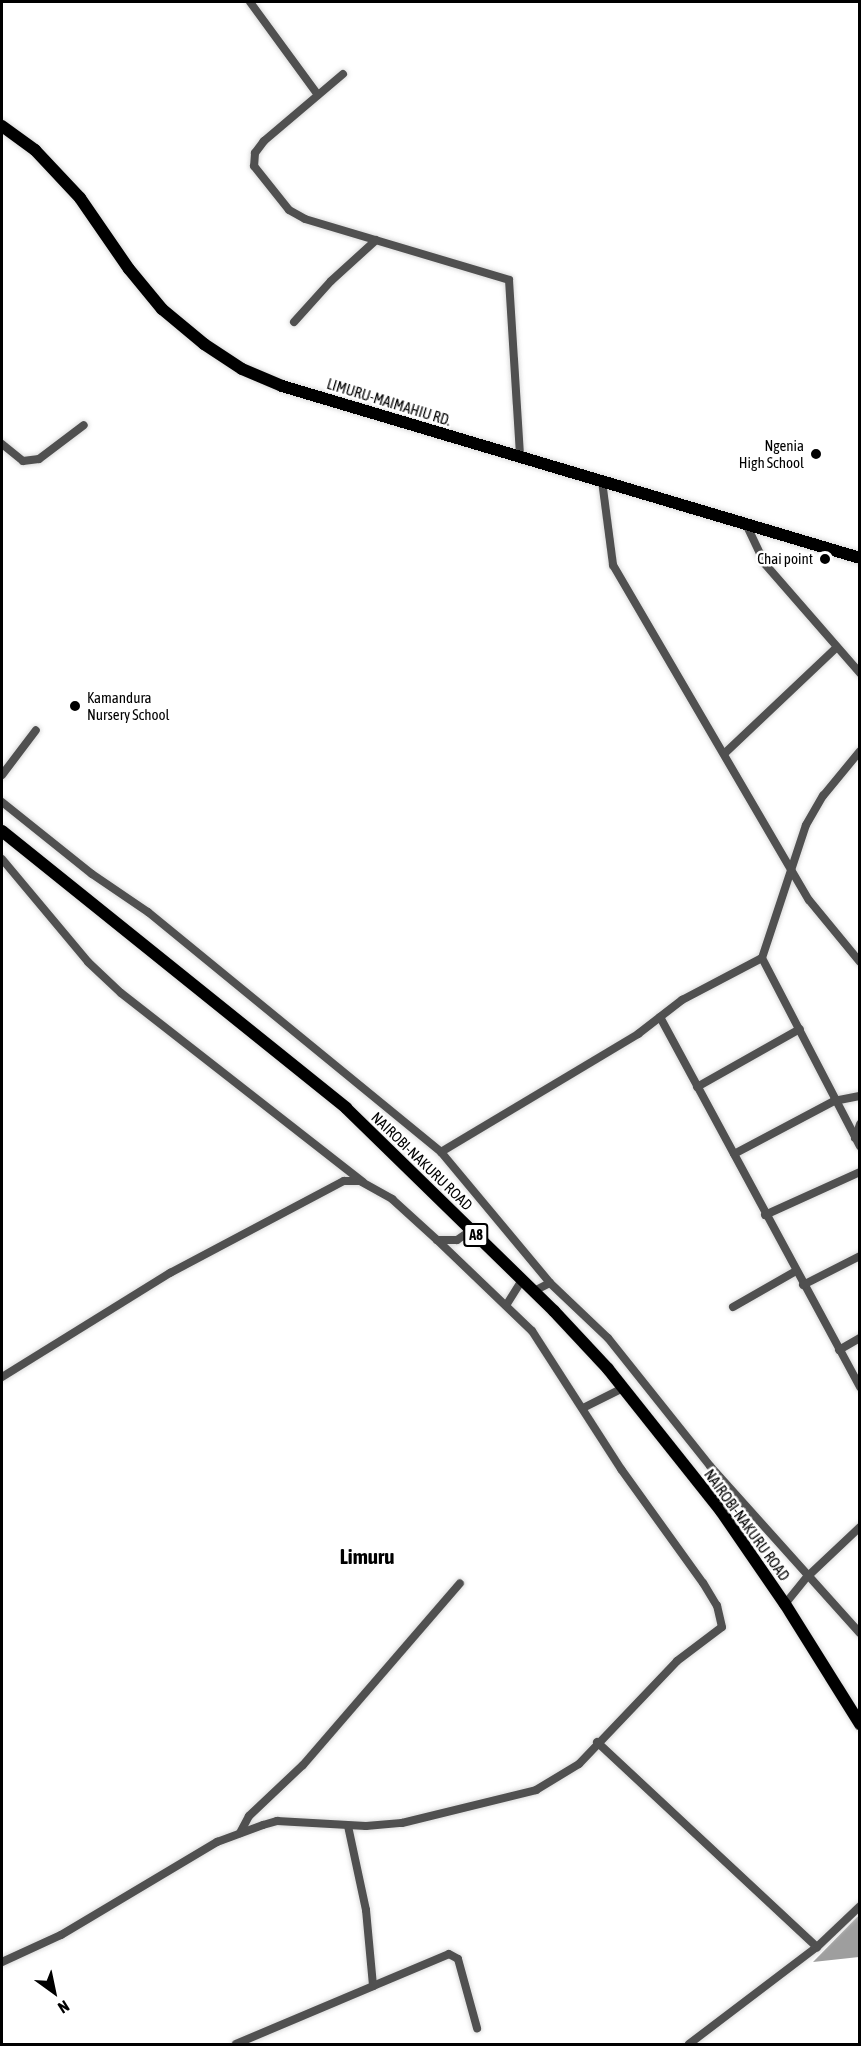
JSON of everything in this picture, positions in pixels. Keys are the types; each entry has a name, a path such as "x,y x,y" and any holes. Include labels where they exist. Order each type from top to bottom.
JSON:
{"highway":[{"name":"LIMURU-MAIMAHIU RD.","path":"2,126 56,171 162,309 224,358 282,386 860,558"},
{"name":"NAIROBI-NAKURU ROAD","path":"2,831 346,1108 534,1291 623,1388 721,1511 785,1604 856,1716"}],"street":[{"path":"250,2 318,95"},
{"path":"343,74 264,141 255,153 254,166 294,214 509,280 517,358 520,457"},
{"path":"294,322 331,281 376,240"},
{"path":"2,444 23,461 39,459 84,425"},
{"path":"602,481 613,565 725,753 791,871 831,931 860,962"},
{"path":"746,524 765,564 860,673"},
{"path":"725,753 837,647"},
{"path":"2,775 36,730"},
{"path":"441,1152 660,1017 693,993 762,958 815,807 860,751"},
{"path":"2,802 84,868 148,912 441,1152 550,1283 608,1338 710,1466 807,1577 860,1633"},
{"path":"2,859 88,962 121,993 211,1066 352,1170 365,1184 393,1199 507,1304 532,1331 621,1469 704,1583 722,1621 719,1632 687,1653 571,1770 536,1790 414,1821 348,1826 277,1821 240,1833 202,1850 41,1946 2,1962"},
{"path":"762,958 800,1029 834,1101 860,1146"},
{"path":"660,1017 860,1387"},
{"path":"697,1087 800,1029"},
{"path":"734,1154 834,1101 860,1096"},
{"path":"855,1138 860,1124"},
{"path":"765,1215 860,1172"},
{"path":"2,1377 170,1273 306,1200 344,1181 365,1184"},
{"path":"437,1240 457,1240 471,1230"},
{"path":"803,1285 860,1256"},
{"path":"733,1307 796,1272"},
{"path":"507,1304 522,1280"},
{"path":"534,1291 550,1283"},
{"path":"839,1350 860,1338"},
{"path":"583,1408 623,1388"},
{"path":"785,1604 807,1577 860,1527"},
{"path":"240,1833 249,1816 303,1765 460,1583"},
{"path":"856,1716 860,1733"},
{"path":"597,1742 817,1947"},
{"path":"348,1826 366,1910 373,1986"},
{"path":"689,2044 817,1947 860,1906"},
{"path":"236,2044 449,1954 458,1959 477,2028"}],"shaded area":[{"path":"859,1916 859,1957 813,1962 857,1917"}],"place":[{"name":"Ngenia High School","path":"816,454"},
{"name":"Chai point","path":"825,559"},
{"name":"Kamandura Nursery School","path":"75,706"}],"district":[{"name":"Limuru","path":"367,1556"}]}
